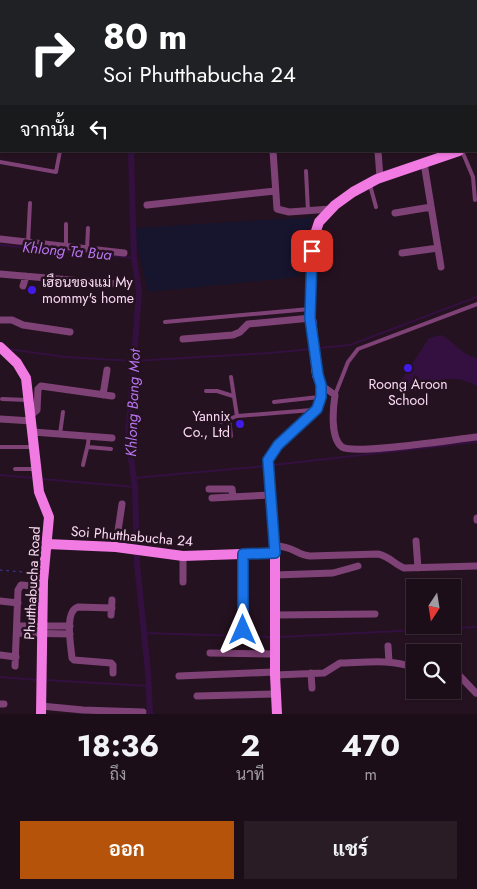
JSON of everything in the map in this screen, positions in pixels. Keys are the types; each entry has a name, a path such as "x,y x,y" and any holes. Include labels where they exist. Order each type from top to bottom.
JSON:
{"street":[{"path":"273,152 276,206 279,210 289,212 332,209"},
{"path":"378,152 380,178"},
{"path":"277,714 275,673 275,547 268,460 278,445 319,403 321,385 310,314 314,237 319,222 353,192 380,178 458,152"},
{"path":"424,163 441,267"},
{"path":"147,204 275,191"},
{"path":"395,213 431,206"},
{"path":"0,239 124,253"},
{"path":"402,253 438,248"},
{"path":"0,274 129,285"},
{"path":"23,286 26,276"},
{"path":"182,339 233,335 240,332 248,324 310,314"},
{"path":"0,320 12,320 23,325 70,332"},
{"name":"Phutthabucha Road","path":"1,350 17,363 26,378 40,492 49,517 43,574 41,710"},
{"path":"103,395 107,370"},
{"path":"321,385 335,395 333,410 336,438 342,446 348,449 372,449 477,436"},
{"path":"0,419 32,418 37,410 38,389 41,386 112,396"},
{"path":"319,403 333,410"},
{"path":"33,432 112,438"},
{"path":"209,489 232,489 233,497"},
{"path":"212,498 270,495"},
{"path":"114,547 122,504"},
{"path":"416,541 418,568"},
{"name":"Soi Phutthabucha 24","path":"47,544 114,547 183,556 243,554 275,547"},
{"path":"275,547 288,547 304,556 378,554 388,556 398,566 404,568 477,566"},
{"path":"243,554 243,630"},
{"path":"183,556 183,582"},
{"path":"275,574 333,573 358,566"},
{"path":"15,666 19,587 21,585 34,586"},
{"path":"0,601 18,603"},
{"path":"112,608 75,607 71,612 70,634 72,658 74,660 111,663 113,664 113,673"},
{"path":"275,614 375,614"},
{"path":"17,630 42,630 70,626"},
{"path":"42,630 70,634"},
{"path":"388,646 389,662"},
{"path":"374,652 375,662"},
{"path":"210,653 275,654"},
{"path":"0,655 16,657"},
{"path":"179,676 324,673 344,662 389,662 406,665"},
{"path":"311,673 312,688"},
{"path":"461,677 476,693"},
{"path":"198,696 276,694"},
{"path":"41,710 143,712"}],"lane":[{"path":"0,162 56,172 60,152"},
{"path":"461,152 473,177 475,200"},
{"path":"306,171 308,210"},
{"path":"370,183 376,207"},
{"path":"28,243 30,203"},
{"path":"66,224 66,247"},
{"path":"87,249 88,228"},
{"path":"45,278 48,287"},
{"path":"335,395 348,362 358,349 477,304"},
{"path":"165,322 310,314"},
{"path":"231,377 237,416"},
{"path":"206,391 217,391 233,396"},
{"path":"2,399 30,400"},
{"path":"274,402 319,403"},
{"path":"221,422 237,416 319,403"},
{"path":"60,434 63,412"},
{"path":"229,418 231,436"},
{"path":"83,465 89,435"},
{"path":"0,447 33,447"},
{"path":"88,447 111,449"},
{"path":"15,469 37,472"}],"path":[{"path":"0,570 43,574"}],"shaded area":[{"path":"313,217 305,238 300,277 148,292 133,228"},
{"path":"441,335 462,351 477,358 477,386 462,380 452,379 441,380 410,392 399,389 400,382 429,338"}],"waterway":[{"name":"Khlong Bang Mot","path":"131,152 134,258 139,292 128,437 135,487 137,564 148,672 150,714"},
{"name":"Khlong Ta Bua","path":"0,245 134,258"},
{"path":"318,348 350,345 477,297"},
{"path":"8,349 65,357 133,361 311,349"},
{"path":"273,465 477,442"},
{"path":"133,478 266,466"},
{"path":"0,475 33,478"},
{"path":"42,479 135,487"},
{"path":"280,637 477,627"},
{"path":"145,633 272,637"},
{"path":"0,677 38,680"},
{"path":"45,680 149,686"}],"place":[{"name":"เฮือนของแม่ My mommy's home","path":"32,290"},
{"name":"Roong Aroon School","path":"408,368"},
{"name":"Yannix Co., Ltd","path":"240,424"}],"route":[{"path":"243,630 243,554 275,553 268,460 278,445 317,409 321,397 321,385 310,318 312,251"}]}
